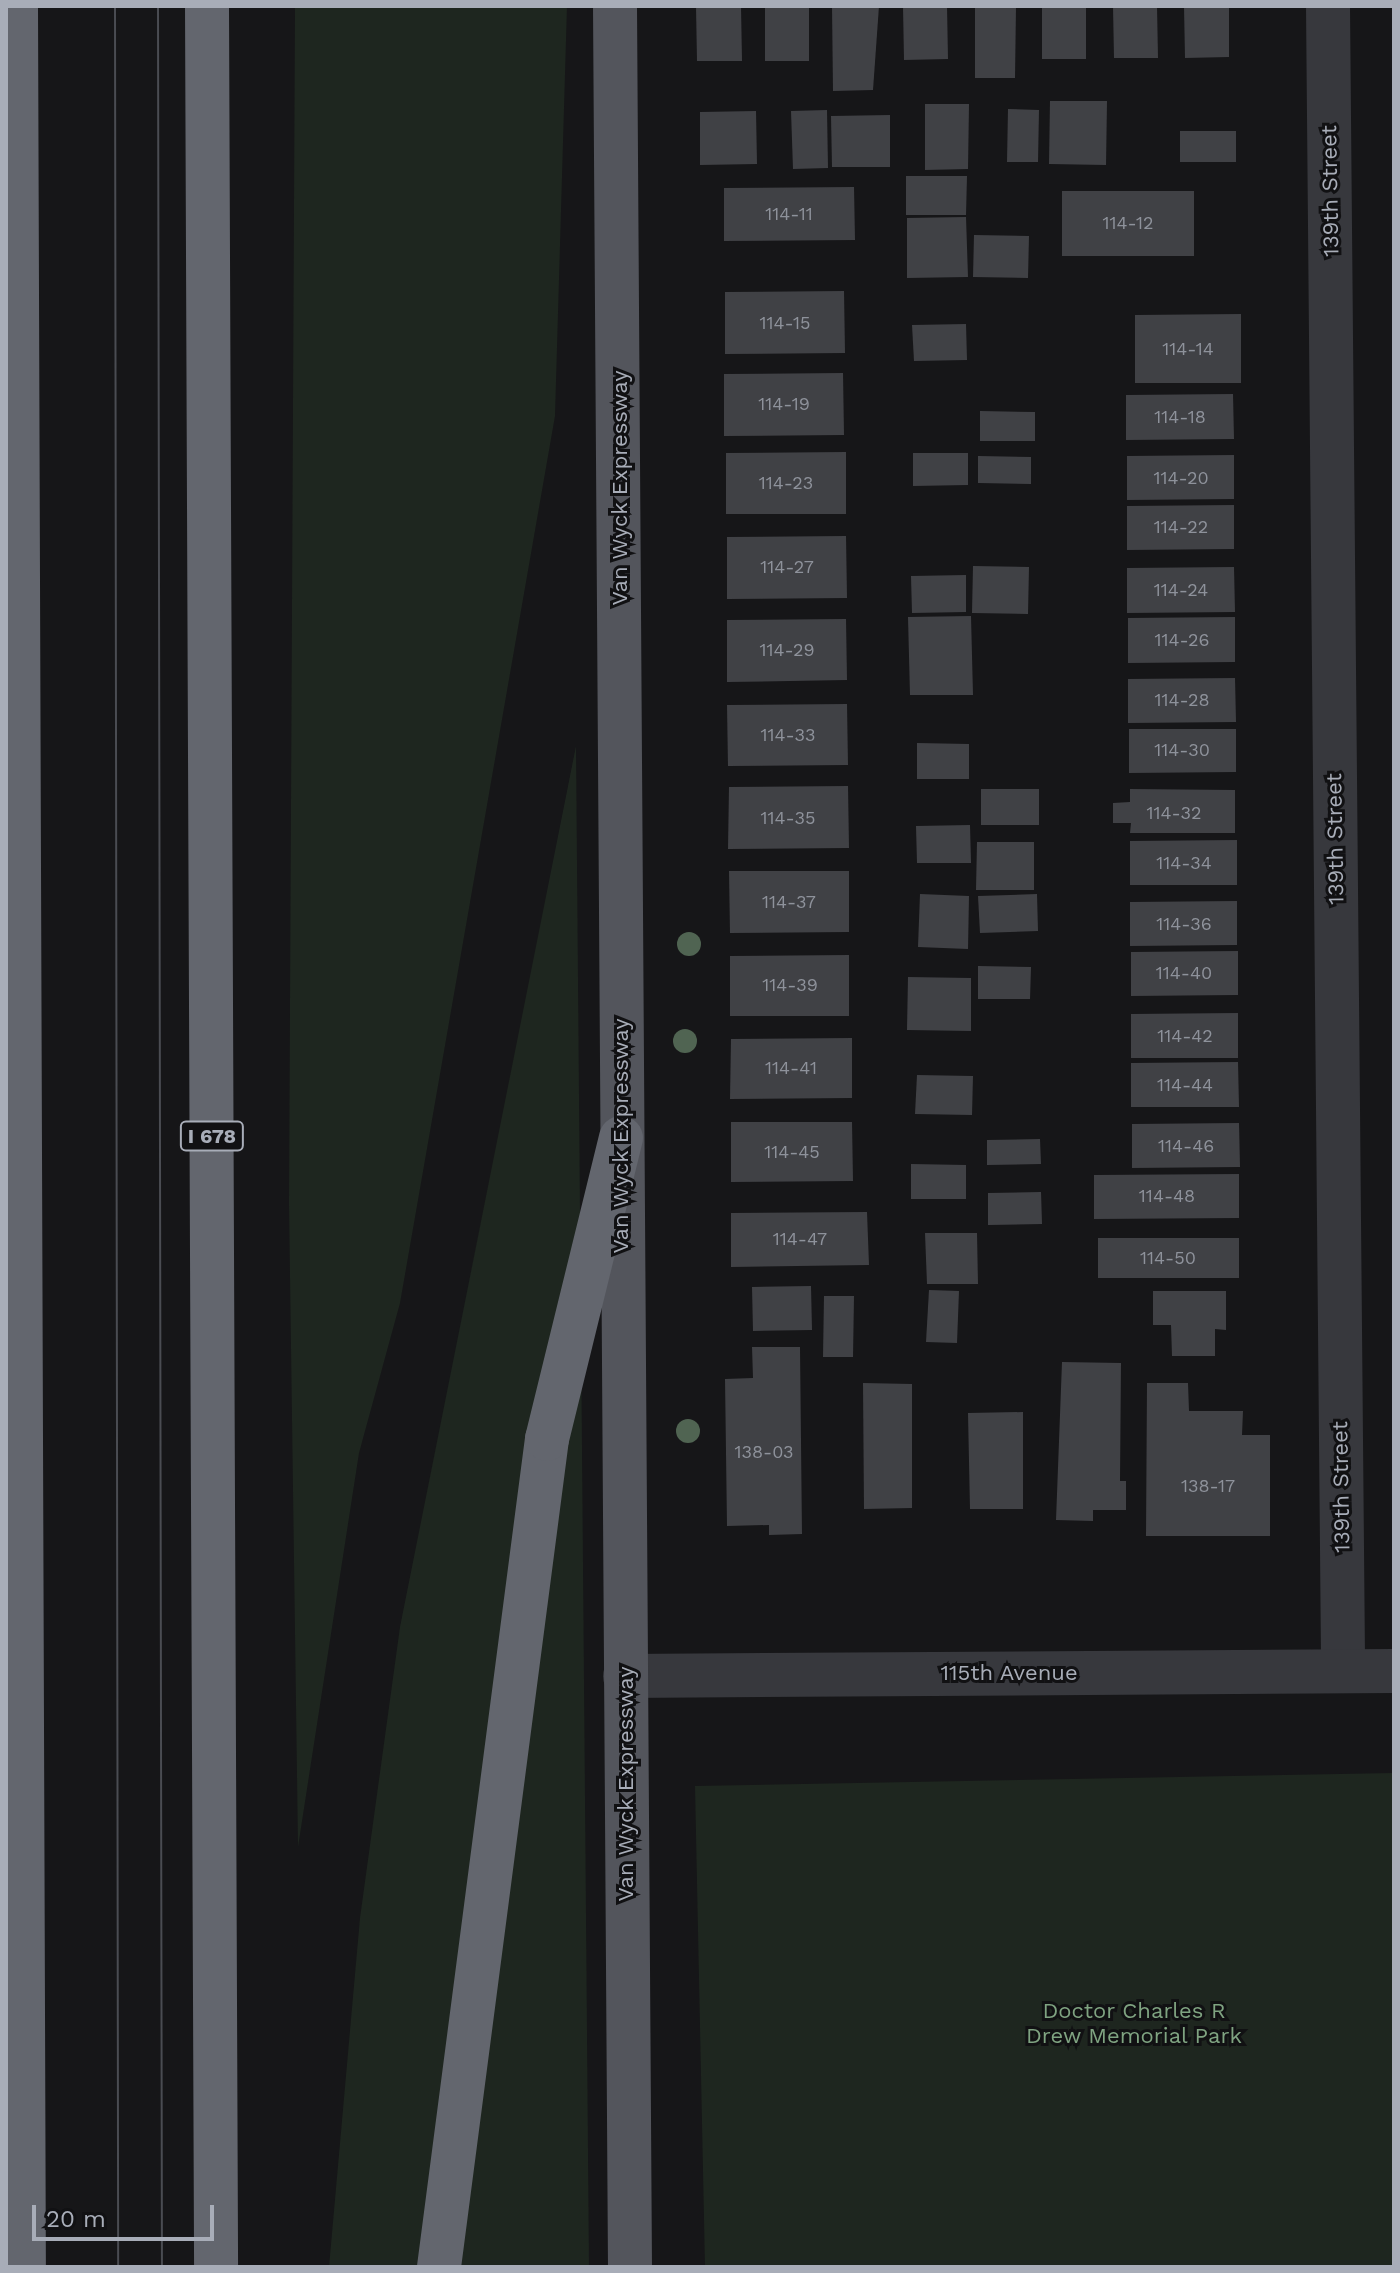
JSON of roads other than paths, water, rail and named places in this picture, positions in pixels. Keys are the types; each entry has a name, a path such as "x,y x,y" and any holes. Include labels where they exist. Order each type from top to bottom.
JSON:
{"highway":[{"path":"16,6 24,2267"},
{"name":"I 678","path":"207,6 216,2267"},
{"path":"439,2267 547,1439 621,1138"}],"main road":[{"name":"Van Wyck Expressway","path":"615,6 630,2267"}],"street":[{"name":"139th Street","path":"1328,6 1343,1671"},
{"name":"115th Avenue","path":"625,1676 1394,1671"}],"tram line":[{"path":"115,6 118,2267"},
{"path":"158,6 162,2267"}],"park label":[{"name":"Doctor Charles R Drew Memorial Park","path":"1134,2022"}]}
